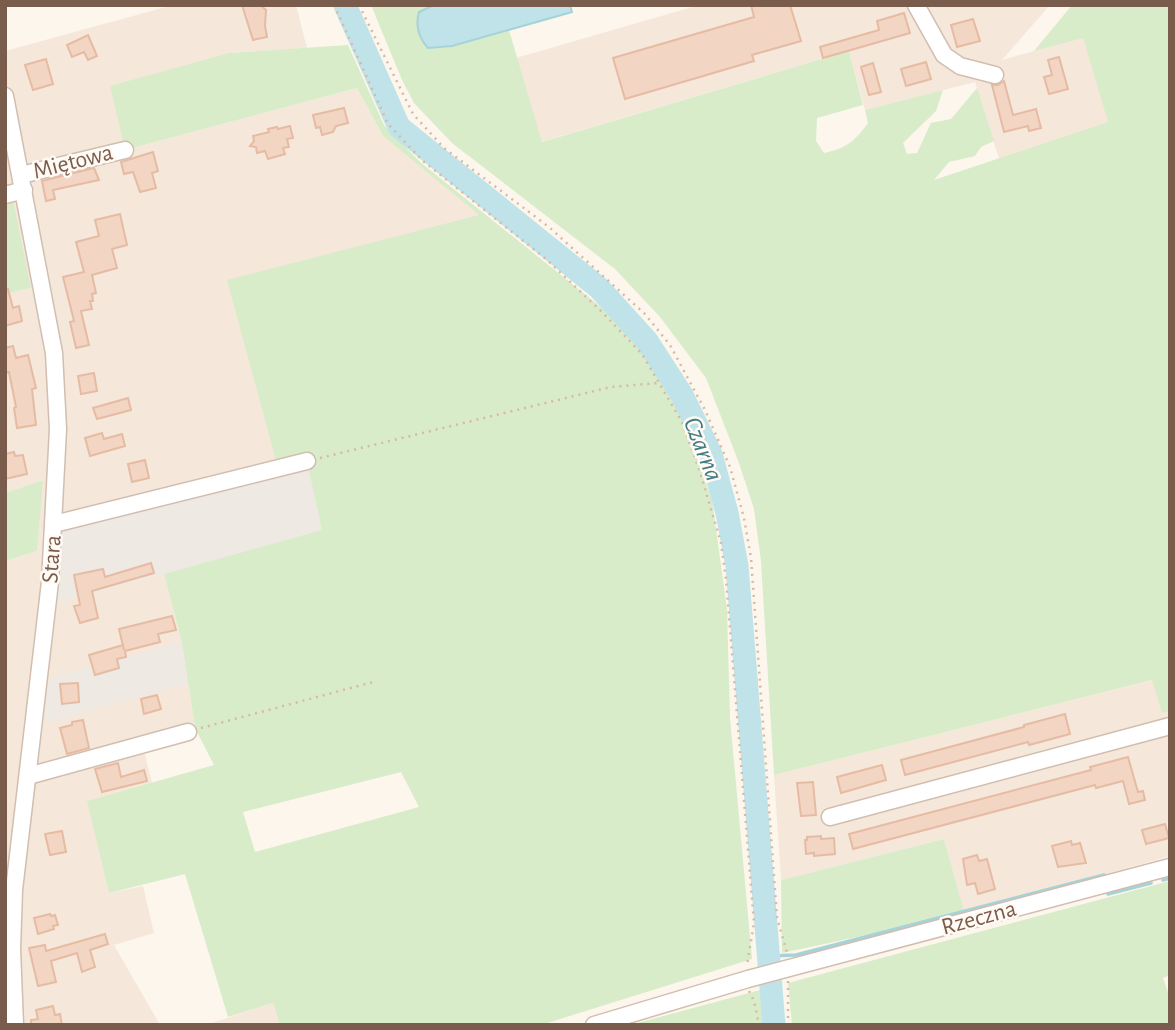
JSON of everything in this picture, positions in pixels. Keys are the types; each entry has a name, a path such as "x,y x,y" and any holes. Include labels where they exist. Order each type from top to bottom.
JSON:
{"street":[{"path":"916,5 944,55 960,66 995,75"},
{"name":"Stara","path":"5,96 54,353 58,429 44,647 14,890 12,949 15,1025"},
{"name":"Miętowa","path":"5,195 22,183 125,150"},
{"path":"54,524 307,461"},
{"path":"830,817 1170,726"},
{"path":"27,776 188,732"},
{"name":"Rzeczna","path":"746,979 1170,867"},
{"path":"594,1025 746,979"}],"path":[{"path":"334,5 388,124 423,161 546,259 601,311 642,354 682,422 721,543 754,923 746,979 759,1025"},
{"path":"359,5 413,114 444,148 550,227 645,314 670,345 705,410 730,467 744,517 751,558 777,918 788,950 788,1025"},
{"path":"307,461 611,387 659,383"},
{"path":"188,732 377,681"}],"shaded area":[{"path":"173,5 296,5 307,48 229,53 125,150 357,88 383,136 480,215 278,468 164,574 182,642 195,728 142,743 152,783 88,801 109,893 143,886 154,933 114,945 160,1025 5,1025 5,561 37,551 42,480 5,493 5,294 31,288 5,202 5,51"},
{"path":"699,5 1050,5 1002,60 1083,37 1109,122 999,159 975,82 865,110 849,51 541,142 516,58"},
{"path":"308,466 467,606 45,723 49,678 182,642 164,574 56,603 62,527"},
{"path":"1153,680 1162,713 1170,711 1170,856 965,914 944,839 781,880 774,775"},
{"path":"273,1003 280,1025 206,1025"}],"green space":[{"path":"371,5 434,5 419,12 452,46 509,30 542,142 849,51 863,105 817,118 816,141 824,153 839,149 858,135 868,123 865,110 943,90 936,111 903,143 907,154 917,153 931,123 951,119 977,88 994,141 981,147 975,156 949,162 934,180 1108,122 1083,38 1034,51 1072,5 1170,5 1170,711 1162,713 1152,680 774,775 761,561 754,509 706,378 660,317 615,269 452,143 414,103"},
{"path":"348,45 384,125 420,162 607,312 654,365 686,426 712,500 727,609 730,718 752,959 541,1025 280,1025 273,1003 228,1017 185,874 109,893 87,801 214,765 195,728 182,642 164,574 322,530 308,466 278,468 227,280 479,215 383,136 357,88 125,150 110,86 229,53","holes":["401,772 419,807 255,852 243,812"]},
{"path":"13,200 31,288 5,294 5,202"},
{"path":"43,480 37,551 5,561 5,493"},
{"path":"944,839 965,914 782,953 781,880"},
{"path":"1170,881 1170,975 1163,978 1170,998 1170,1025 792,1025 788,983"},
{"path":"760,990 764,1025 630,1025"}],"water":[{"path":"434,5 570,5 572,12 452,46 428,48 418,31 417,22 419,12"}],"building":[{"path":"242,5 260,5 266,10 267,37 253,40"},
{"path":"751,5 790,5 801,41 752,55 754,61 625,99 613,58 754,17"},
{"path":"904,13 910,33 823,58 820,47 879,30 877,21"},
{"path":"973,19 980,41 957,47 951,25"},
{"path":"88,35 97,56 88,60 84,52 72,57 67,45"},
{"path":"1059,57 1068,89 1049,94 1044,77 1052,75 1048,60"},
{"path":"46,59 53,84 33,90 25,65"},
{"path":"926,62 931,79 906,86 901,69"},
{"path":"873,63 881,92 869,95 861,67"},
{"path":"1004,81 1013,115 1036,109 1041,128 1029,131 1028,126 1004,132 992,85"},
{"path":"344,108 348,123 336,126 333,132 322,135 320,127 316,128 313,115"},
{"path":"290,126 293,138 287,139 289,147 283,148 285,154 268,159 265,151 257,153 256,147 250,146 254,141 253,136 269,132 268,129"},
{"path":"153,152 158,171 152,173 156,188 140,192 133,172 124,174 121,162"},
{"path":"94,168 99,180 53,190 55,199 46,201 42,181"},
{"path":"120,214 127,245 112,249 117,268 92,275 96,293 92,294 93,301 90,301 92,309 81,311 89,345 76,348 70,322 74,321 63,277 84,272 76,242 99,236 95,220"},
{"path":"8,289 13,308 19,306 22,321 5,326 5,290"},
{"path":"13,346 16,358 28,355 36,388 32,389 36,425 17,428 9,372 5,373 5,348"},
{"path":"94,373 97,391 81,394 78,376"},
{"path":"128,398 131,410 97,419 93,408"},
{"path":"102,433 104,439 122,434 125,446 90,456 85,438"},
{"path":"14,452 15,456 23,455 27,474 5,479 5,454"},
{"path":"145,460 149,478 132,482 128,464"},
{"path":"151,563 154,573 92,591 98,618 80,623 74,606 80,605 74,575 103,569 105,577"},
{"path":"172,616 176,630 158,634 160,642 125,651 126,657 117,659 119,668 95,675 89,655 123,645 119,629"},
{"path":"78,683 79,702 62,704 60,684"},
{"path":"157,695 161,709 144,714 141,699"},
{"path":"1065,714 1070,734 1029,745 1028,742 905,775 901,760"},
{"path":"83,720 89,748 67,754 60,728"},
{"path":"1128,757 1138,792 1143,791 1145,800 1129,804 1123,781 1096,788 1095,785 853,849 849,834 1091,770 1090,767"},
{"path":"118,763 121,777 144,770 147,781 102,792 95,769"},
{"path":"882,765 886,780 841,793 837,777"},
{"path":"813,782 816,815 801,816 797,783"},
{"path":"1165,824 1169,838 1146,844 1142,830"},
{"path":"62,831 66,852 50,855 45,834"},
{"path":"821,836 821,839 834,838 835,854 806,854 807,837"},
{"path":"1071,841 1072,845 1080,843 1086,863 1058,867 1052,846"},
{"path":"977,855 979,861 987,859 995,889 978,894 975,883 967,885 963,859"},
{"path":"55,915 58,925 38,934 34,918"},
{"path":"105,934 108,944 90,950 95,967 82,972 77,953 51,961 56,982 38,986 29,948 45,945 46,951"},
{"path":"53,1006 55,1015 60,1014 62,1025 31,1025 31,1020 38,1019 36,1010"}],"waterway":[{"name":"Czarna","path":"345,5 399,127 599,288 647,341 682,395 711,454 727,513 737,566 774,1025"},
{"path":"769,956 796,955 1104,875"},
{"path":"1163,880 1170,878"},
{"path":"1108,894 1151,883"}]}
